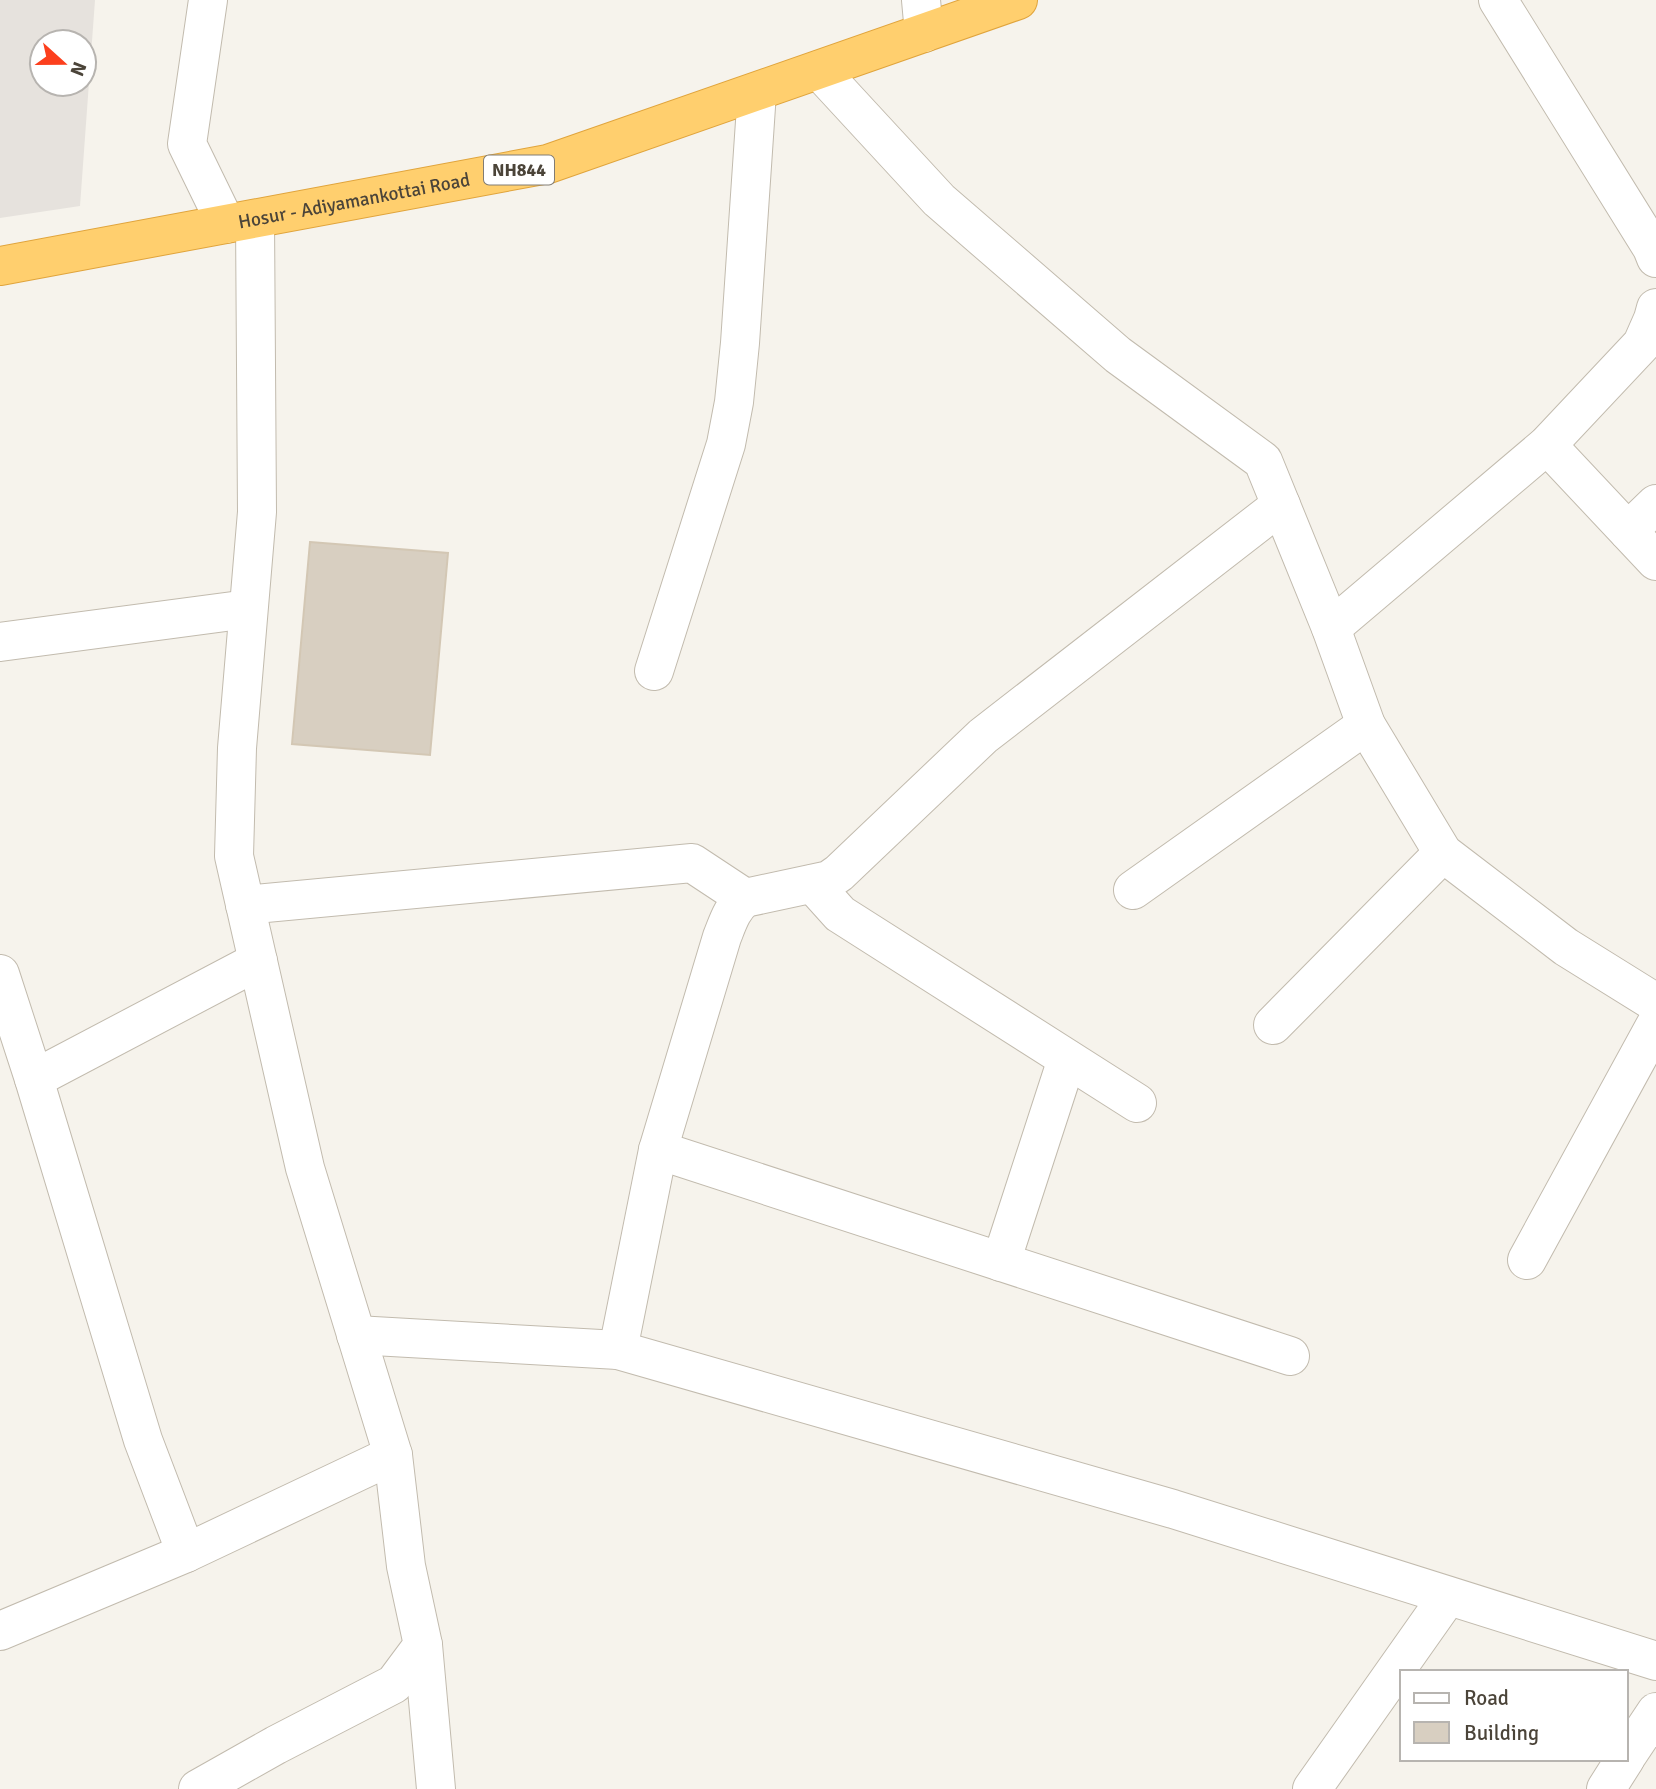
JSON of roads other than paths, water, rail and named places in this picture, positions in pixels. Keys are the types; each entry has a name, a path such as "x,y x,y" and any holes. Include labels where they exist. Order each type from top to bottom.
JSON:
{"highway":[{"name":"Hosur - Adiyamankottai Road","path":"0,266 548,164 819,70 923,16 1018,0"}],"street":[{"path":"208,0 187,144 240,222 257,512 237,748 234,856 305,1168 393,1455 406,1566 423,1645 436,1789"},
{"path":"1498,0 1656,258"},
{"path":"819,70 939,200 1118,355 1263,461 1331,628 1366,725 1443,853 1566,947 1656,1003"},
{"path":"654,671 726,444 734,402 757,92"},
{"path":"1331,628 1548,445 1642,344 1656,308"},
{"path":"1548,445 1656,561"},
{"path":"1628,531 1656,504"},
{"path":"618,1350 658,1150 722,937 737,904 745,898 829,880 839,873 983,736 1281,505"},
{"path":"0,642 248,609"},
{"path":"1133,890 1366,725"},
{"path":"1273,1025 1443,853"},
{"path":"245,905 692,863 745,898"},
{"path":"813,884 840,914 1137,1103"},
{"path":"34,1079 258,961"},
{"path":"0,974 143,1440 186,1553"},
{"path":"1527,1260 1656,1024"},
{"path":"1001,1262 1067,1059"},
{"path":"658,1150 1290,1356"},
{"path":"356,1335 618,1350 1173,1510 1656,1661"},
{"path":"0,1631 186,1553 393,1455"},
{"path":"1312,1789 1448,1596"},
{"path":"198,1789 394,1684 423,1645"},
{"path":"1628,1755 1656,1712"},
{"path":"1605,1789 1624,1761"}]}
